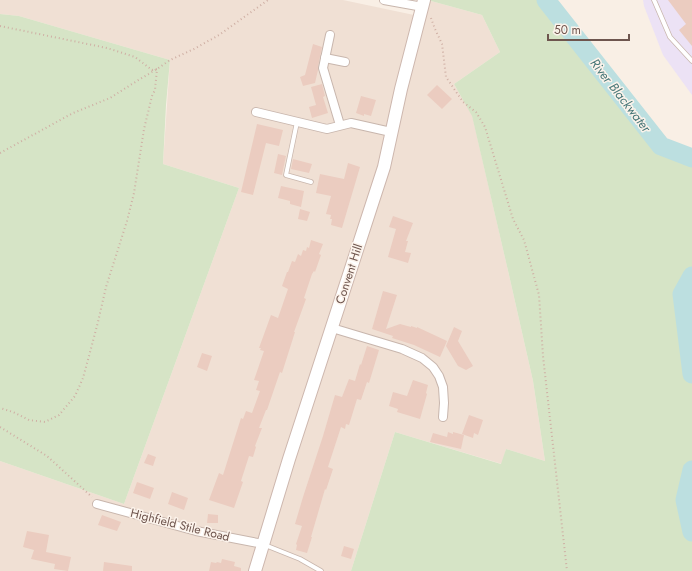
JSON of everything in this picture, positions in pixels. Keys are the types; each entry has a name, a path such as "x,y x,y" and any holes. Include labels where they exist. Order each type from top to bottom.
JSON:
{"main road":[{"name":"Convent Hill","path":"255,571 289,459 384,167 401,89 426,7"}],"street":[{"path":"384,0 426,7"},
{"path":"330,35 323,68 340,125"},
{"path":"325,58 345,62"},
{"path":"256,112 327,129 351,123 392,132"},
{"path":"332,328 402,349 422,358 433,367 443,387 443,417"},
{"name":"Highfield Stile Road","path":"97,504 196,531 263,544"}],"lane":[{"path":"654,0 670,37 692,61"},
{"path":"298,122 286,175 311,182"},
{"path":"263,544 300,559 321,571"}],"path":[{"path":"0,153 73,113 110,98 170,60 194,50 219,35 268,0"},
{"path":"426,7 442,44 446,77 463,102 476,112 485,127 513,219 524,240 539,295 543,356 567,571"},
{"path":"0,26 107,48 135,57 152,70 157,69"},
{"path":"0,408 13,412 29,420 45,422 59,415 75,396 83,378 106,287 127,221 134,193 144,129 152,96 155,90 157,69"},
{"path":"0,427 47,456 93,497 97,504"}],"shaded area":[{"path":"0,0 343,0 414,15 431,1 482,15 500,52 454,84 472,115 533,381 545,461 506,449 502,464 395,432 351,571 0,571 0,461 124,504 239,188 163,164 170,60 19,16 0,14"},
{"path":"643,0 692,0 692,95 663,55"}],"green space":[{"path":"431,0 546,0 661,146 692,158 692,571 351,571 395,432 501,464 506,449 545,461 533,381 472,116 454,84 500,52 482,15"},
{"path":"0,14 19,16 170,60 163,164 239,188 124,504 0,461"}],"building":[{"path":"668,0 692,0 692,46 679,30 686,24"},
{"path":"313,44 322,47 315,83 303,86 300,77 305,75"},
{"path":"322,84 325,96 323,97 328,113 312,118 309,107 316,105 311,87"},
{"path":"437,85 452,99 442,109 427,95"},
{"path":"361,96 376,100 371,116 364,114 364,116 356,113"},
{"path":"257,124 283,130 279,146 266,143 253,195 241,192"},
{"path":"278,154 286,156 282,175 274,173"},
{"path":"293,159 312,164 309,173 291,169"},
{"path":"348,163 360,167 342,228 331,225 331,215 326,214 331,196 316,193 320,174 344,179"},
{"path":"281,186 304,191 301,207 290,204 290,201 278,198"},
{"path":"300,209 310,212 307,221 298,219"},
{"path":"393,216 413,223 406,241 408,241 405,252 411,253 408,263 388,257 396,229 389,227"},
{"path":"311,240 323,244 319,254 321,255 315,272 314,271 312,274 304,298 306,299 294,332 282,373 280,372 259,428 262,428 255,446 253,457 249,456 241,481 243,482 234,508 209,500 219,473 223,475 241,418 243,419 246,411 252,413 260,391 256,390 259,381 254,380 264,351 260,350 261,348 259,348 271,315 278,318 288,289 282,286 287,272 292,261 295,262 298,254 301,256 303,250 306,251 307,247 309,248"},
{"path":"383,291 397,295 386,329 400,324 417,327 447,341 440,357 414,345 392,338 393,336 372,329"},
{"path":"454,327 462,331 458,341 473,366 466,370 458,366 446,346"},
{"path":"367,346 379,350 369,383 367,382 361,400 357,399 349,425 346,424 345,429 341,427 328,467 333,469 326,490 325,489 307,553 296,550 296,544 302,526 295,524 335,395 342,397 349,379 355,381"},
{"path":"202,353 212,356 207,371 197,367"},
{"path":"413,380 428,385 420,419 397,412 398,409 389,406 393,392 407,396"},
{"path":"469,415 483,420 478,435 474,433 473,438 462,434"},
{"path":"448,432 464,435 461,449 430,442 433,433 447,437"},
{"path":"148,454 156,457 153,466 144,463"},
{"path":"137,482 154,488 150,499 133,493"},
{"path":"172,492 188,498 184,510 168,504"},
{"path":"208,514 218,515 218,523 207,523"},
{"path":"102,515 121,522 117,531 98,525"},
{"path":"27,531 49,535 46,552 71,557 68,571 54,569 55,564 31,559 34,550 23,547"},
{"path":"344,546 354,549 351,559 341,556"},
{"path":"222,559 235,562 234,566 241,568 241,571 209,571 211,562 221,563"},
{"path":"104,562 132,566 132,571 103,571"}],"waterway":[{"name":"River Blackwater","path":"546,0 661,146 692,158"},
{"name":"River Blackwater","path":"692,276 682,294 692,374"},
{"name":"River Blackwater","path":"692,470 685,500 692,532"}]}
